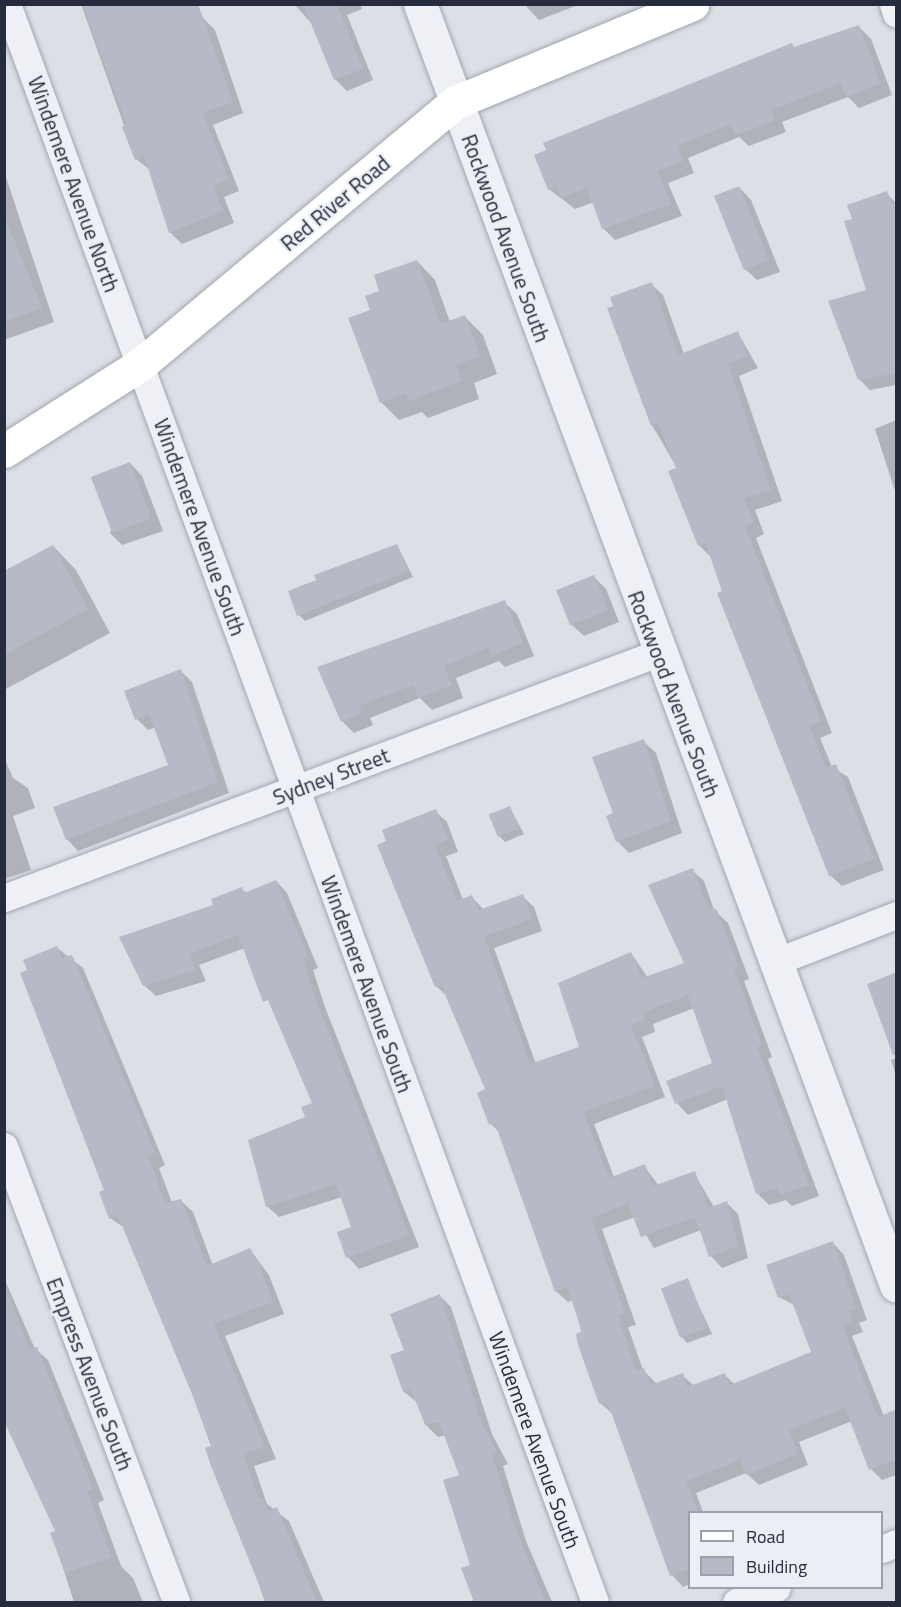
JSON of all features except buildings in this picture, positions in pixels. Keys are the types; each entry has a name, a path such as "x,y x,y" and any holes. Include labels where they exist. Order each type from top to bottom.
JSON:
{"main road":[{"name":"Red River Road","path":"4,451 141,364 456,102 693,4"}],"street":[{"name":"Windemere Avenue North","path":"7,4 141,364"},
{"name":"Rockwood Avenue South","path":"420,4 658,653 897,1285"},
{"path":"894,4 897,14"},
{"name":"Windemere Avenue South","path":"141,364 595,1602"},
{"name":"Sydney Street","path":"4,898 658,653"},
{"path":"775,962 897,915"},
{"name":"Empress Avenue South","path":"4,1146 176,1602"},
{"path":"883,1549 897,1543"},
{"path":"736,1602 772,1589"}]}
